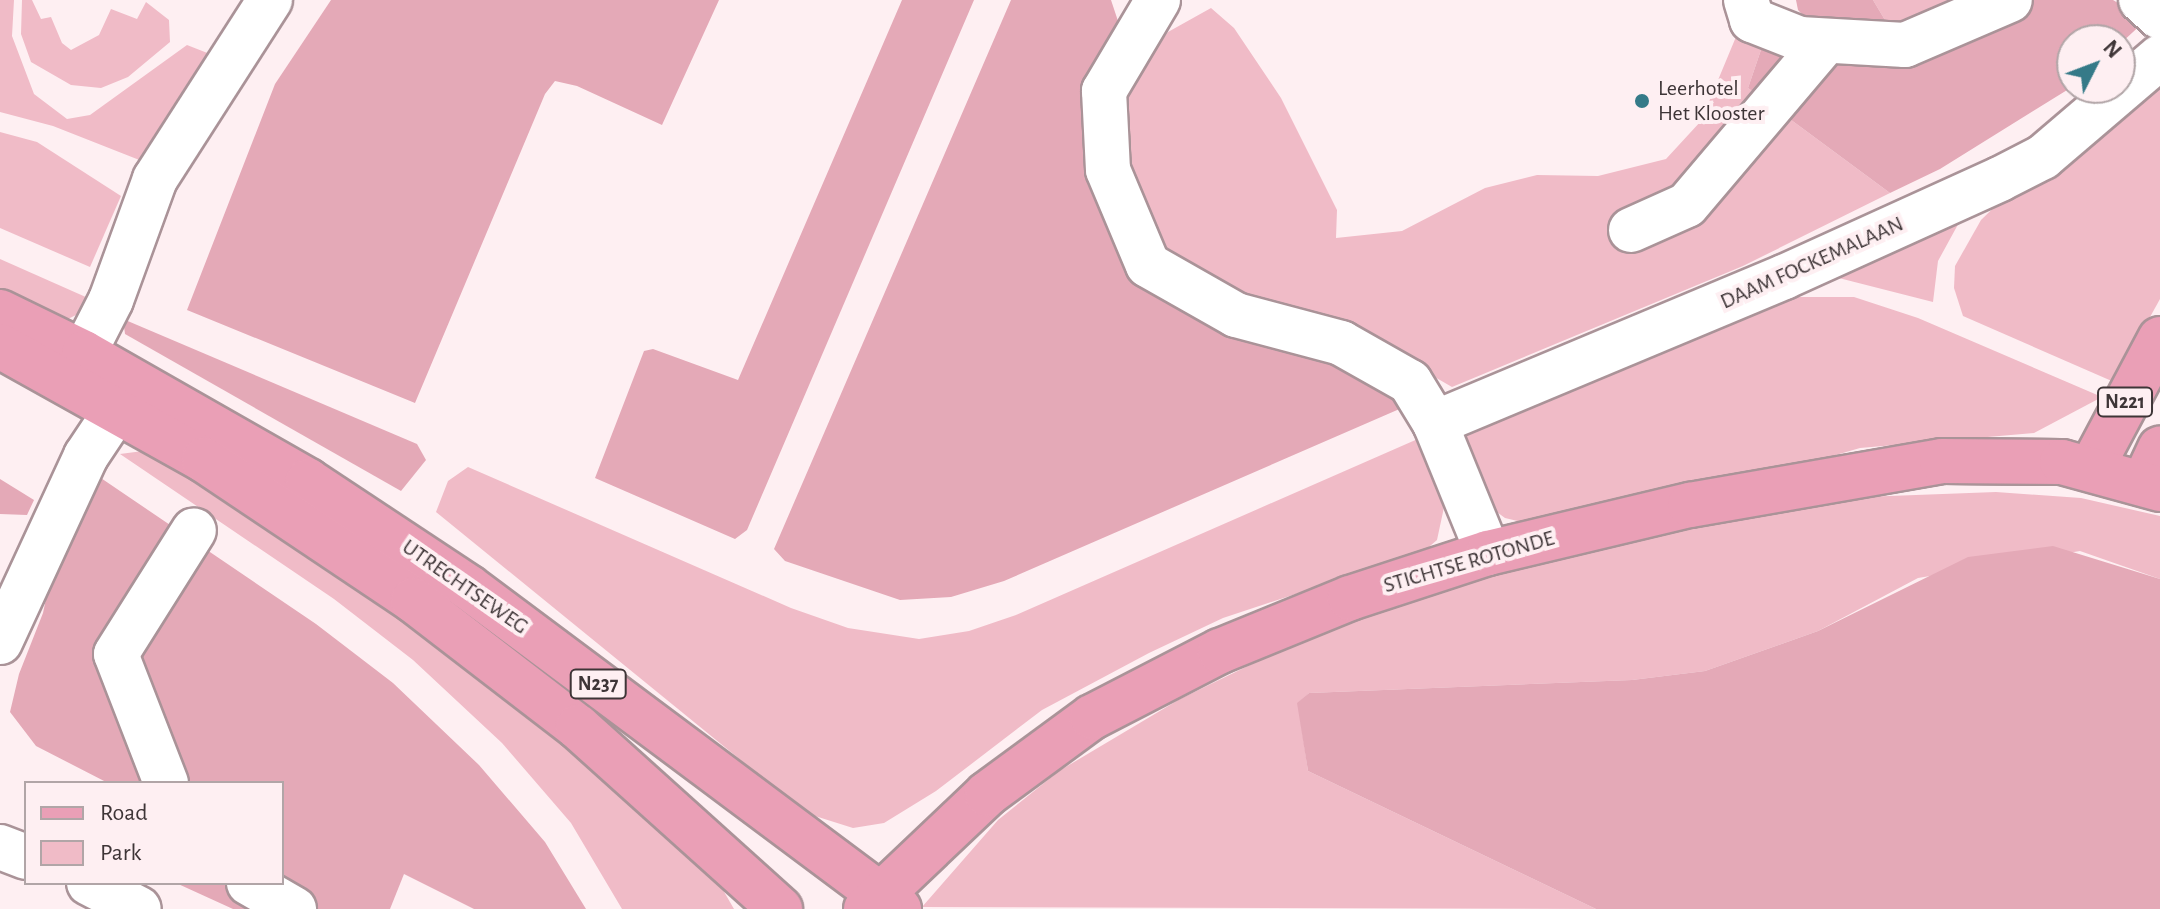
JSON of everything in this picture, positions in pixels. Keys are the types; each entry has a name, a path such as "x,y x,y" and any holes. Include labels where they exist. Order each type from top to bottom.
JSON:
{"main road":[{"name":"UTRECHTSEWEG","path":"0,312 84,353 125,397 413,600 578,727 765,901"},
{"name":"N221","path":"2092,467 2160,339"},
{"name":"UTRECHTSEWEG","path":"0,346 125,397 308,481 468,587 883,904"},
{"name":"STICHTSE ROTONDE","path":"883,904 987,794 1092,717 1234,645 1350,598 1488,553 1690,505 1942,461 2000,458 2155,474"},
{"path":"765,901 809,909"}],"street":[{"path":"84,353 111,300 155,179 270,0"},
{"path":"1158,0 1104,91 1108,170 1148,265 1236,315 1341,343 1410,382 1435,423 1488,553"},
{"path":"1746,0 1752,20 1800,39 1905,45 2010,0"},
{"path":"2141,0 2160,17"},
{"path":"1631,230 1687,205 1826,41"},
{"name":"DAAM FOCKEMALAAN","path":"1435,423 1784,277 2000,179 2043,157 2160,57"},
{"path":"0,642 86,456 125,397"},
{"path":"165,781 116,654 194,530"},
{"path":"0,847 24,856"},
{"path":"93,885 139,909"},
{"path":"252,885 294,909"}],"green space":[{"path":"0,0 14,0 12,36 34,94 67,119 90,115 187,45 215,56 147,163 53,126 0,112"},
{"path":"22,0 32,0 41,19 51,17 62,43 71,50 99,35 111,9 137,19 146,2 169,20 170,42 128,77 101,88 71,85 31,62 21,34"},
{"path":"1873,0 1985,0 1891,30"},
{"path":"1211,8 1234,28 1281,98 1337,210 1336,238 1402,231 1485,188 1537,175 1598,176 1666,159 1701,121 1738,32 1764,41 1748,88 1890,193 1743,266 1452,387 1407,361 1175,269 1130,203 1124,109 1139,71 1168,32"},
{"path":"2160,78 2160,299 2114,382 1963,316 1954,288 1955,266 1981,220 2013,189 2126,104 2136,104 2136,96"},
{"path":"0,132 37,142 121,196 90,267 0,228"},
{"path":"1967,208 1938,261 1933,302 1827,275"},
{"path":"0,259 88,298 80,313 60,323 0,302"},
{"path":"1775,297 1854,297 1918,318 2102,397 2034,433 1860,448 1791,468 1604,501 1526,523 1505,518 1486,504 1457,440 1466,430"},
{"path":"1420,438 1446,498 1437,540 1423,552 1223,618 1149,653 1042,710 936,791 884,823 853,828 815,816 764,779 436,512 448,481 468,467 791,608 848,628 919,639 969,631 1016,615"},
{"path":"143,451 163,453 412,612 708,864 734,909 622,909 571,823 502,743 413,660 334,599 120,454"},
{"path":"1996,492 2081,498 2160,516 2160,579 2080,551 1918,578 1818,631 1705,671 1632,680 1309,693 1298,703 1308,771 1596,909 922,907 998,820 1059,771 1180,699 1351,616 1631,534 1836,498"}],"shaded area":[{"path":"331,0 719,0 662,125 577,86 555,81 545,94 415,403 187,310 275,84"},
{"path":"902,0 974,0 747,530 735,539 595,478 644,351 653,349 738,380"},
{"path":"1011,0 1111,0 1123,36 1119,243 1411,404 1004,581 951,597 900,600 785,561 774,549"},
{"path":"1796,0 1873,0 1891,30 1815,28 1798,10"},
{"path":"2034,0 2113,0 2146,20 2136,29 2136,24 2056,24 2056,97 1940,169 1890,193 1748,88 1764,41 1999,26"},
{"path":"123,319 417,444 426,460 401,491 125,334"},
{"path":"92,472 316,624 393,683 479,765 545,842 586,909 474,909 404,874 390,909 233,909 180,885 284,885 284,781 104,781 36,746 10,712 19,674 43,613 64,513"},
{"path":"0,479 34,500 27,515 0,514"},
{"path":"2053,546 2160,579 2160,909 1596,909 1308,771 1297,703 1309,693 1632,680 1705,671 1818,631 1968,557"}],"place":[{"name":"Leerhotel Het Klooster","path":"1642,101"}]}
